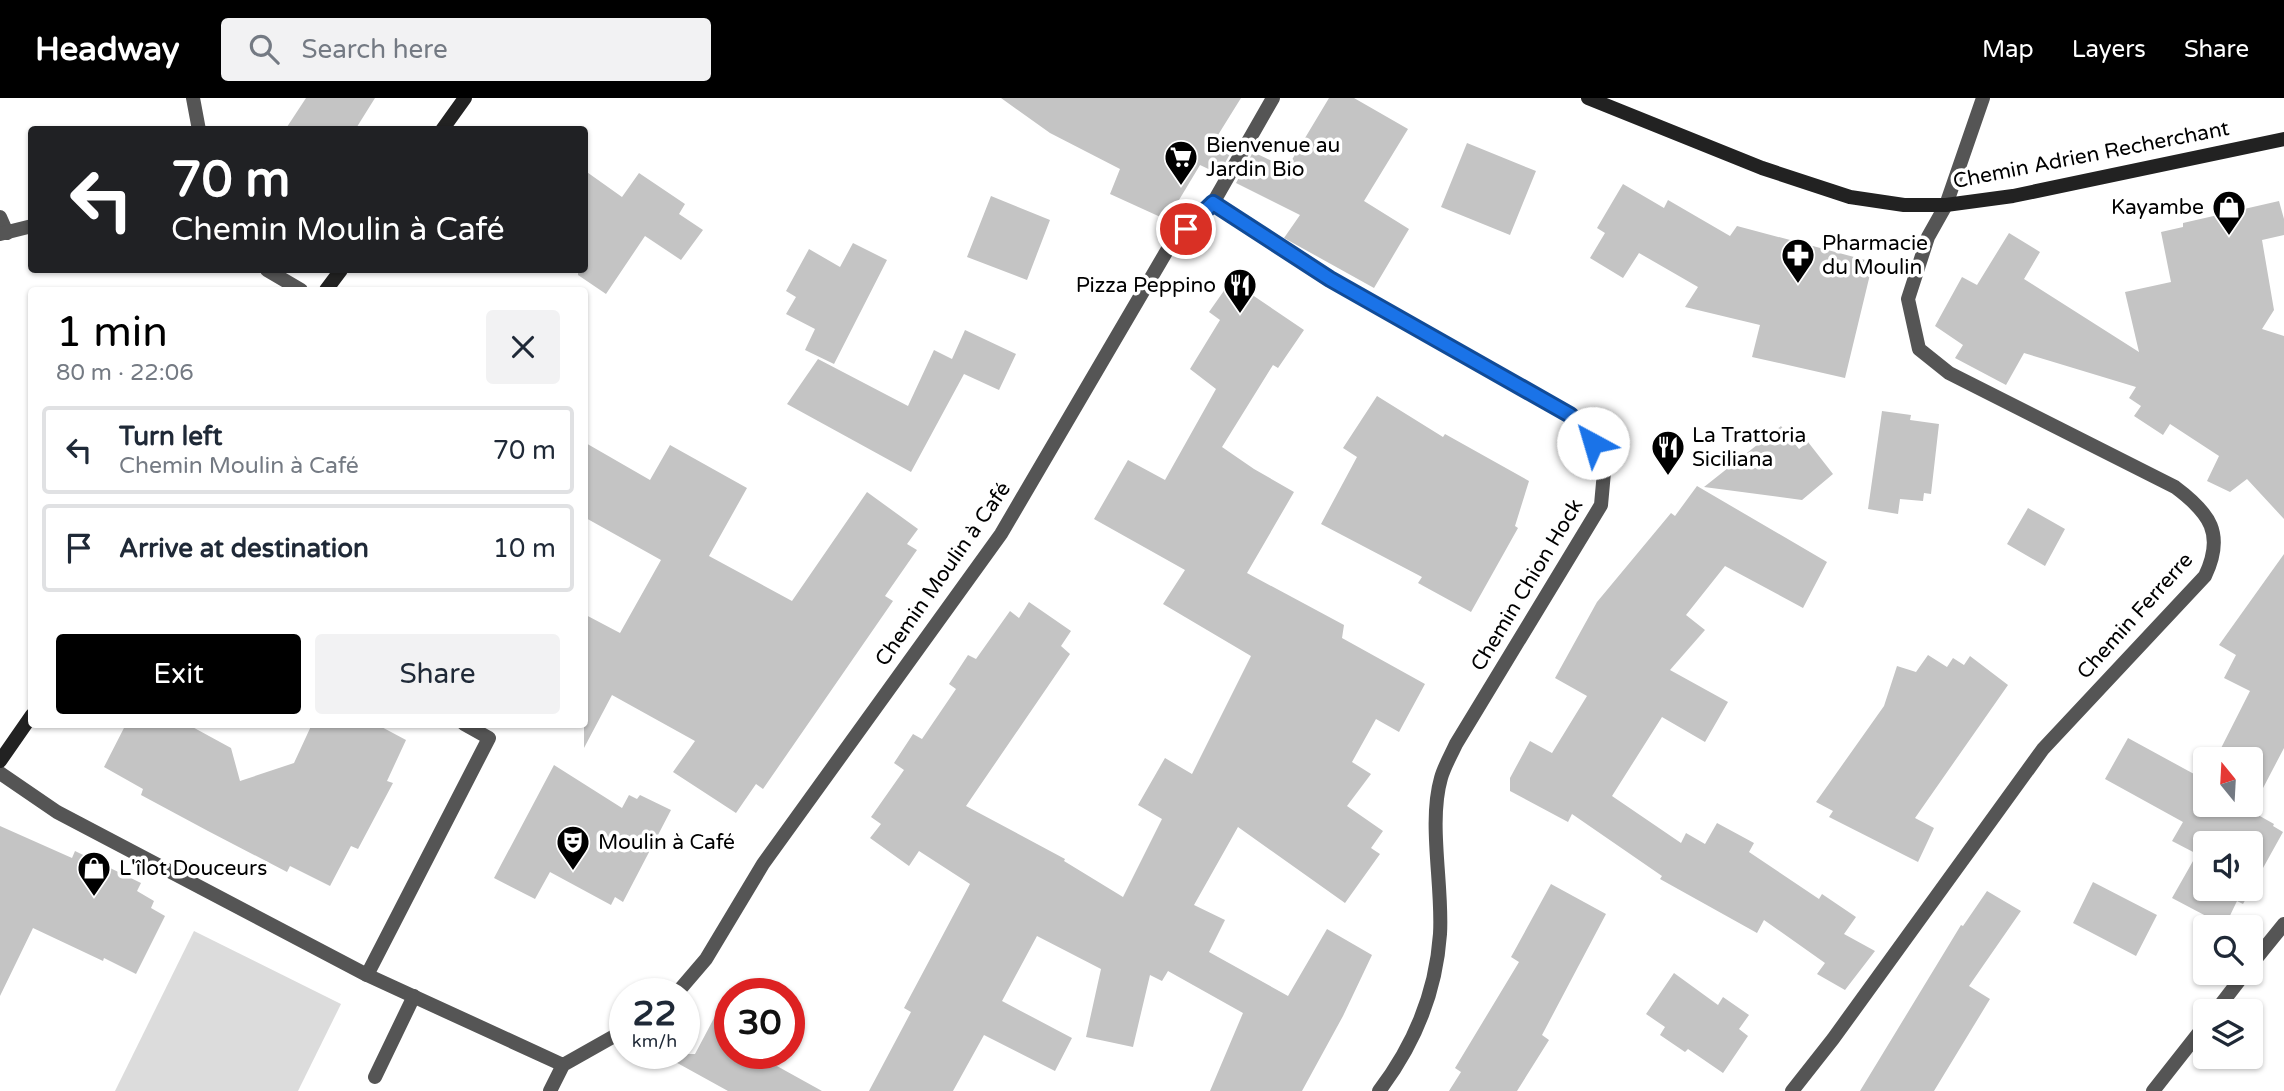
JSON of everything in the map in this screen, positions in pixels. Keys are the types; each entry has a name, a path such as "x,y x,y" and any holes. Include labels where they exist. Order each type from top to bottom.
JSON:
{"main road":[{"path":"445,126 465,98"},
{"name":"Chemin Adrien Recherchant","path":"1588,98 1762,168 1850,197 1904,205 1945,205 2013,196 2284,139"},
{"path":"0,761 28,721"}],"street":[{"path":"193,98 198,126"},
{"name":"Chemin Moulin à Café","path":"690,978 706,959 763,864 1001,534 1172,242 1213,203 1273,98"},
{"name":"Chemin Ferrerre","path":"1792,1091 1833,1039 2043,749 2205,576 2215,546 2210,523 2197,503 2175,487 1950,373 1919,349 1908,299 1928,237 1945,205 1983,98"},
{"name":"Chemin Chion Hock","path":"1213,203 1330,279 1570,415 1593,443 1604,472 1601,505 1455,744 1441,778 1437,809 1440,932 1436,965 1428,999 1399,1064 1379,1091"},
{"path":"0,216 3,233 28,227"},
{"path":"272,273 296,287"},
{"path":"367,975 489,738 471,728"},
{"path":"0,774 57,812 367,975 563,1065"},
{"path":"2263,950 2284,924"},
{"path":"2225,999 2236,985"},
{"path":"375,1077 414,996"},
{"path":"550,1091 563,1065 609,1039"},
{"path":"2153,1091 2193,1039"}],"shaded area":[{"path":"194,931 341,1004 298,1091 115,1091"}],"building":[{"path":"306,98 375,98 358,126 288,126"},
{"path":"1001,98 1241,98 1218,135 1236,143 1219,174 1200,165 1167,220 1110,194 1120,169 1050,133"},
{"path":"1329,98 1354,98 1408,129 1364,201 1409,229 1374,288 1284,238 1300,215 1236,183 1253,152 1287,168"},
{"path":"1467,143 1536,171 1510,235 1441,207"},
{"path":"588,173 622,197 639,173 685,204 679,214 703,230 681,260 645,236 606,294 578,275 588,273"},
{"path":"1623,184 1664,208 1668,200 1730,236 1737,226 1873,262 1845,378 1752,357 1760,325 1685,307 1698,287 1639,253 1623,278 1590,258 1605,233 1597,228"},
{"path":"991,196 1050,220 1027,280 967,257"},
{"path":"2279,201 2284,219 2284,235 2262,240 2274,310 2262,329 2284,336 2284,519 2247,479 2230,492 2207,481 2219,456 2170,424 2163,435 2134,416 2141,406 2129,398 2136,387 2024,353 2006,385 1955,358 1963,345 1935,326 1962,277 1977,285 2009,233 2040,252 2024,279 2139,352 2125,292 2171,282 2161,232 2183,227 2183,223"},
{"path":"853,243 887,260 834,364 805,350 815,329 786,314 796,297 786,291 809,249 840,267"},
{"path":"1228,285 1239,293 1242,288 1304,330 1278,368 1273,365 1222,447 1294,492 1247,573 1344,625 1342,638 1425,684 1399,732 1376,719 1352,762 1371,774 1347,806 1383,831 1371,848 1380,854 1345,903 1238,827 1194,905 1225,920 1209,952 1288,996 1327,929 1372,955 1343,1016 1302,1091 1210,1091 1243,1013 1168,971 1162,981 1150,975 1133,1047 1086,1037 1101,969 1037,936 1002,1001 1072,1038 1055,1071 984,1035 953,1091 869,1091 911,1012 904,1008 970,884 919,851 909,866 870,838 881,824 871,817 904,770 894,763 913,734 922,739 956,689 949,684 968,655 976,659 1010,611 1019,618 1029,602 1071,631 1061,646 1070,654 966,806 1065,859 1064,861 1123,897 1162,819 1138,805 1165,758 1192,774 1251,656 1163,604 1185,570 1094,519 1128,460 1165,480 1216,389 1190,369 1220,320 1209,312"},
{"path":"965,330 1016,354 999,390 964,374 911,472 787,404 818,359 908,406 934,350 952,359"},
{"path":"1377,396 1443,437 1445,434 1529,481 1515,526 1518,528 1471,612 1418,583 1422,577 1321,524 1357,457 1343,448"},
{"path":"1882,411 1911,415 1910,420 1939,424 1931,494 1924,493 1923,501 1900,499 1898,514 1868,509"},
{"path":"1781,426 1799,449 1808,442 1833,474 1802,500 1704,487"},
{"path":"588,444 650,480 670,445 747,488 709,556 792,601 867,492 918,529 907,544 917,550 885,596 893,601 763,789 756,784 736,813 673,772 695,741 612,695 584,748 584,728 588,728 588,616 620,633 661,560 588,519"},
{"path":"1697,486 1827,562 1803,608 1725,566 1686,615 1705,630 1670,670 1728,702 1705,742 1662,717 1612,796 1681,843 1686,833 1705,844 1717,823 1754,843 1749,852 1819,899 1822,894 1856,917 1844,934 1875,951 1845,990 1817,974 1825,963 1764,920 1757,933 1660,879 1662,876 1572,814 1568,822 1510,791 1510,778 1530,741 1552,753 1587,696 1555,678 1597,602 1671,513 1675,516"},
{"path":"2028,508 2065,529 2045,566 2007,544"},
{"path":"2284,554 2284,748 2263,788 2263,747 2222,747 2250,691 2224,678 2236,655 2219,645"},
{"path":"1928,655 1947,667 1953,658 1964,665 1970,656 2008,685 1915,818 1934,828 1918,862 1829,817 1833,811 1816,802 1884,706 1897,666 1916,672"},
{"path":"124,728 194,728 231,748 240,781 294,763 310,728 384,728 406,740 387,781 393,783 358,849 351,846 330,886 290,866 287,872 208,831 141,795 143,789 104,767"},
{"path":"2128,738 2193,773 2193,817 2262,817 2283,832 2263,868 2263,831 2193,831 2193,852 2172,841 2183,822 2105,779"},
{"path":"554,765 622,808 629,795 637,799 640,795 671,810 623,902 615,897 611,905 550,872 535,899 494,878"},
{"path":"0,826 72,858 75,851 141,883 137,891 154,901 151,908 165,916 136,974 33,928 0,996"},
{"path":"2193,861 2193,901 2237,901 2230,915 2204,915 2172,898"},
{"path":"2093,882 2157,915 2136,956 2073,923"},
{"path":"1551,884 1606,914 1542,1035 1549,1040 1517,1091 1449,1091 1461,1072 1455,1068 1519,962 1511,957"},
{"path":"1987,891 2021,911 1969,986 1990,999 1934,1091 1860,1091 1961,925 1963,926"},
{"path":"1674,973 1718,1005 1723,997 1749,1015 1739,1029 1748,1036 1723,1073 1688,1049 1685,1052 1660,1035 1665,1027 1646,1014"},
{"path":"714,1018 714,1069 782,1069 822,1091 728,1091 688,1069 700,1069 700,1045"}],"place":[{"name":"Bienvenue au Jardin Bio","path":"1181,187"},
{"name":"Kayambe","path":"2229,237"},
{"name":"Pharmacie du Moulin","path":"1798,285"},
{"name":"Pizza Peppino","path":"1240,315"},
{"name":"La Trattoria Siciliana","path":"1668,477"},
{"name":"Moulin à Café","path":"573,872"},
{"name":"L'îlot Douceurs","path":"94,898"}],"route":[{"path":"1186,229 1213,203 1330,279 1570,415 1593,443"}]}
